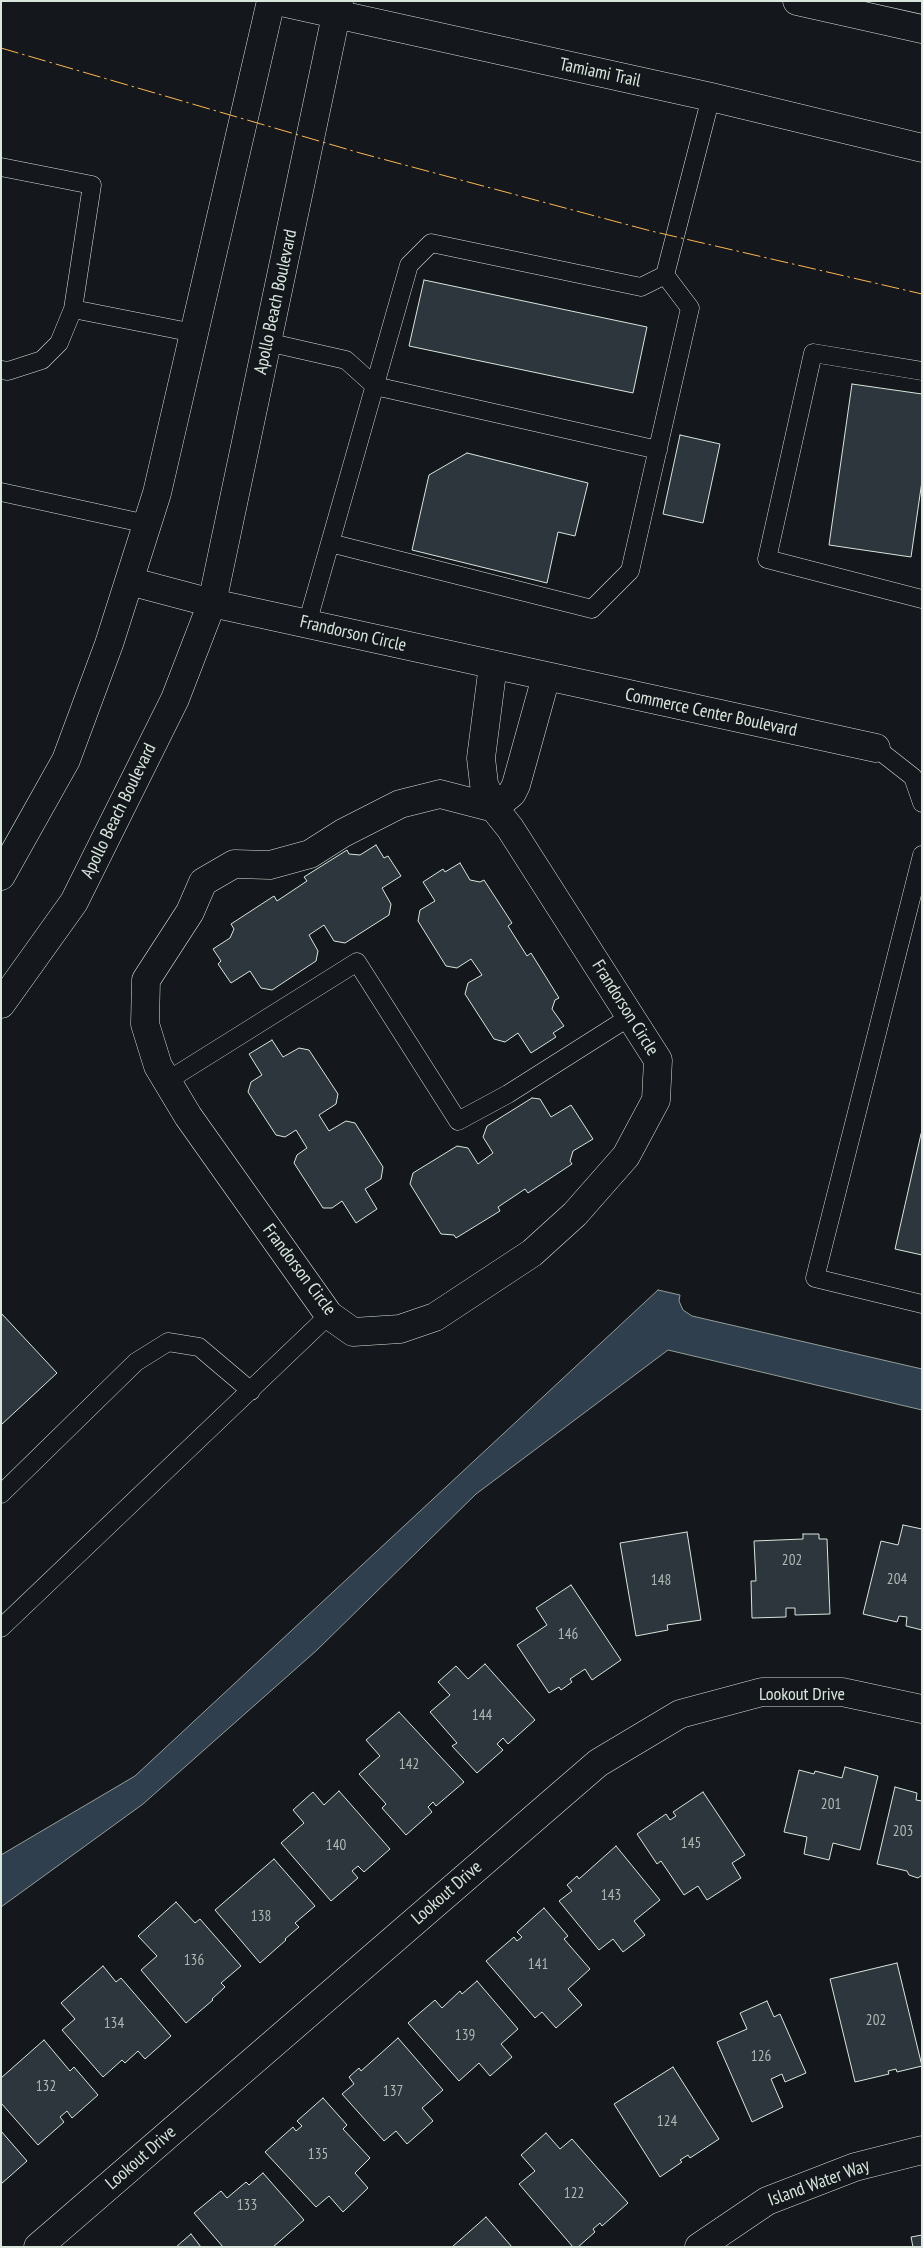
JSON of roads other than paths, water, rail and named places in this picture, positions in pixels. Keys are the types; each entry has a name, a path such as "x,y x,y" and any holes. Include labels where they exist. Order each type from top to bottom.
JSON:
{"street":[{"path":"4,865 66,760 109,644 157,493 271,1"},
{"name":"Tamiami Trail","path":"277,1 338,8 922,148"},
{"path":"798,1 922,29"},
{"name":"Apollo Beach Boulevard","path":"1,1004 74,902 175,699 212,603 338,8"},
{"path":"129,581 212,603"},
{"name":"Frandorson Circle","path":"212,603 546,677"},
{"name":"Frandorson Circle","path":"493,665 481,758 484,784 494,808 510,828 658,1060 656,1100 626,1156 575,1214 532,1253 435,1317 400,1329 353,1332 329,1315 188,1116 158,1066 145,1024 146,980 190,912 203,882 234,864 270,865 310,854 343,833 400,804 440,794 494,808"},
{"path":"494,808 512,793 516,785 546,677"},
{"name":"Commerce Center Boulevard","path":"546,677 876,748"},
{"name":"Lookout Drive","path":"38,2247 598,1763 680,1714 762,1692 842,1692 922,1709"},
{"name":"Island Water Way","path":"699,2247 767,2201 855,2167 922,2150"}],"lane":[{"path":"307,624 410,266 431,243 641,287 665,275 711,97"},
{"path":"1,167 92,185 73,309 59,343 42,360 8,371 1,370"},
{"path":"330,543 592,609 630,571 690,308 665,275"},
{"path":"73,309 194,333"},
{"path":"267,342 346,360 375,386 658,450"},
{"path":"922,371 813,353 767,559 922,599"},
{"path":"2,494 147,524"},
{"path":"876,748 917,772 922,803"},
{"path":"922,855 815,1278 922,1304"},
{"path":"167,1081 357,962 458,1121 508,1094 631,1016"},
{"path":"1,1628 329,1315"},
{"path":"1,1494 136,1362 168,1342 199,1347 251,1391"}],"water":[{"path":"658,1290 680,1295 679,1301 683,1310 692,1316 922,1369 922,1410 668,1350 476,1494 317,1650 143,1804 1,1907 1,1855 135,1776"}]}
